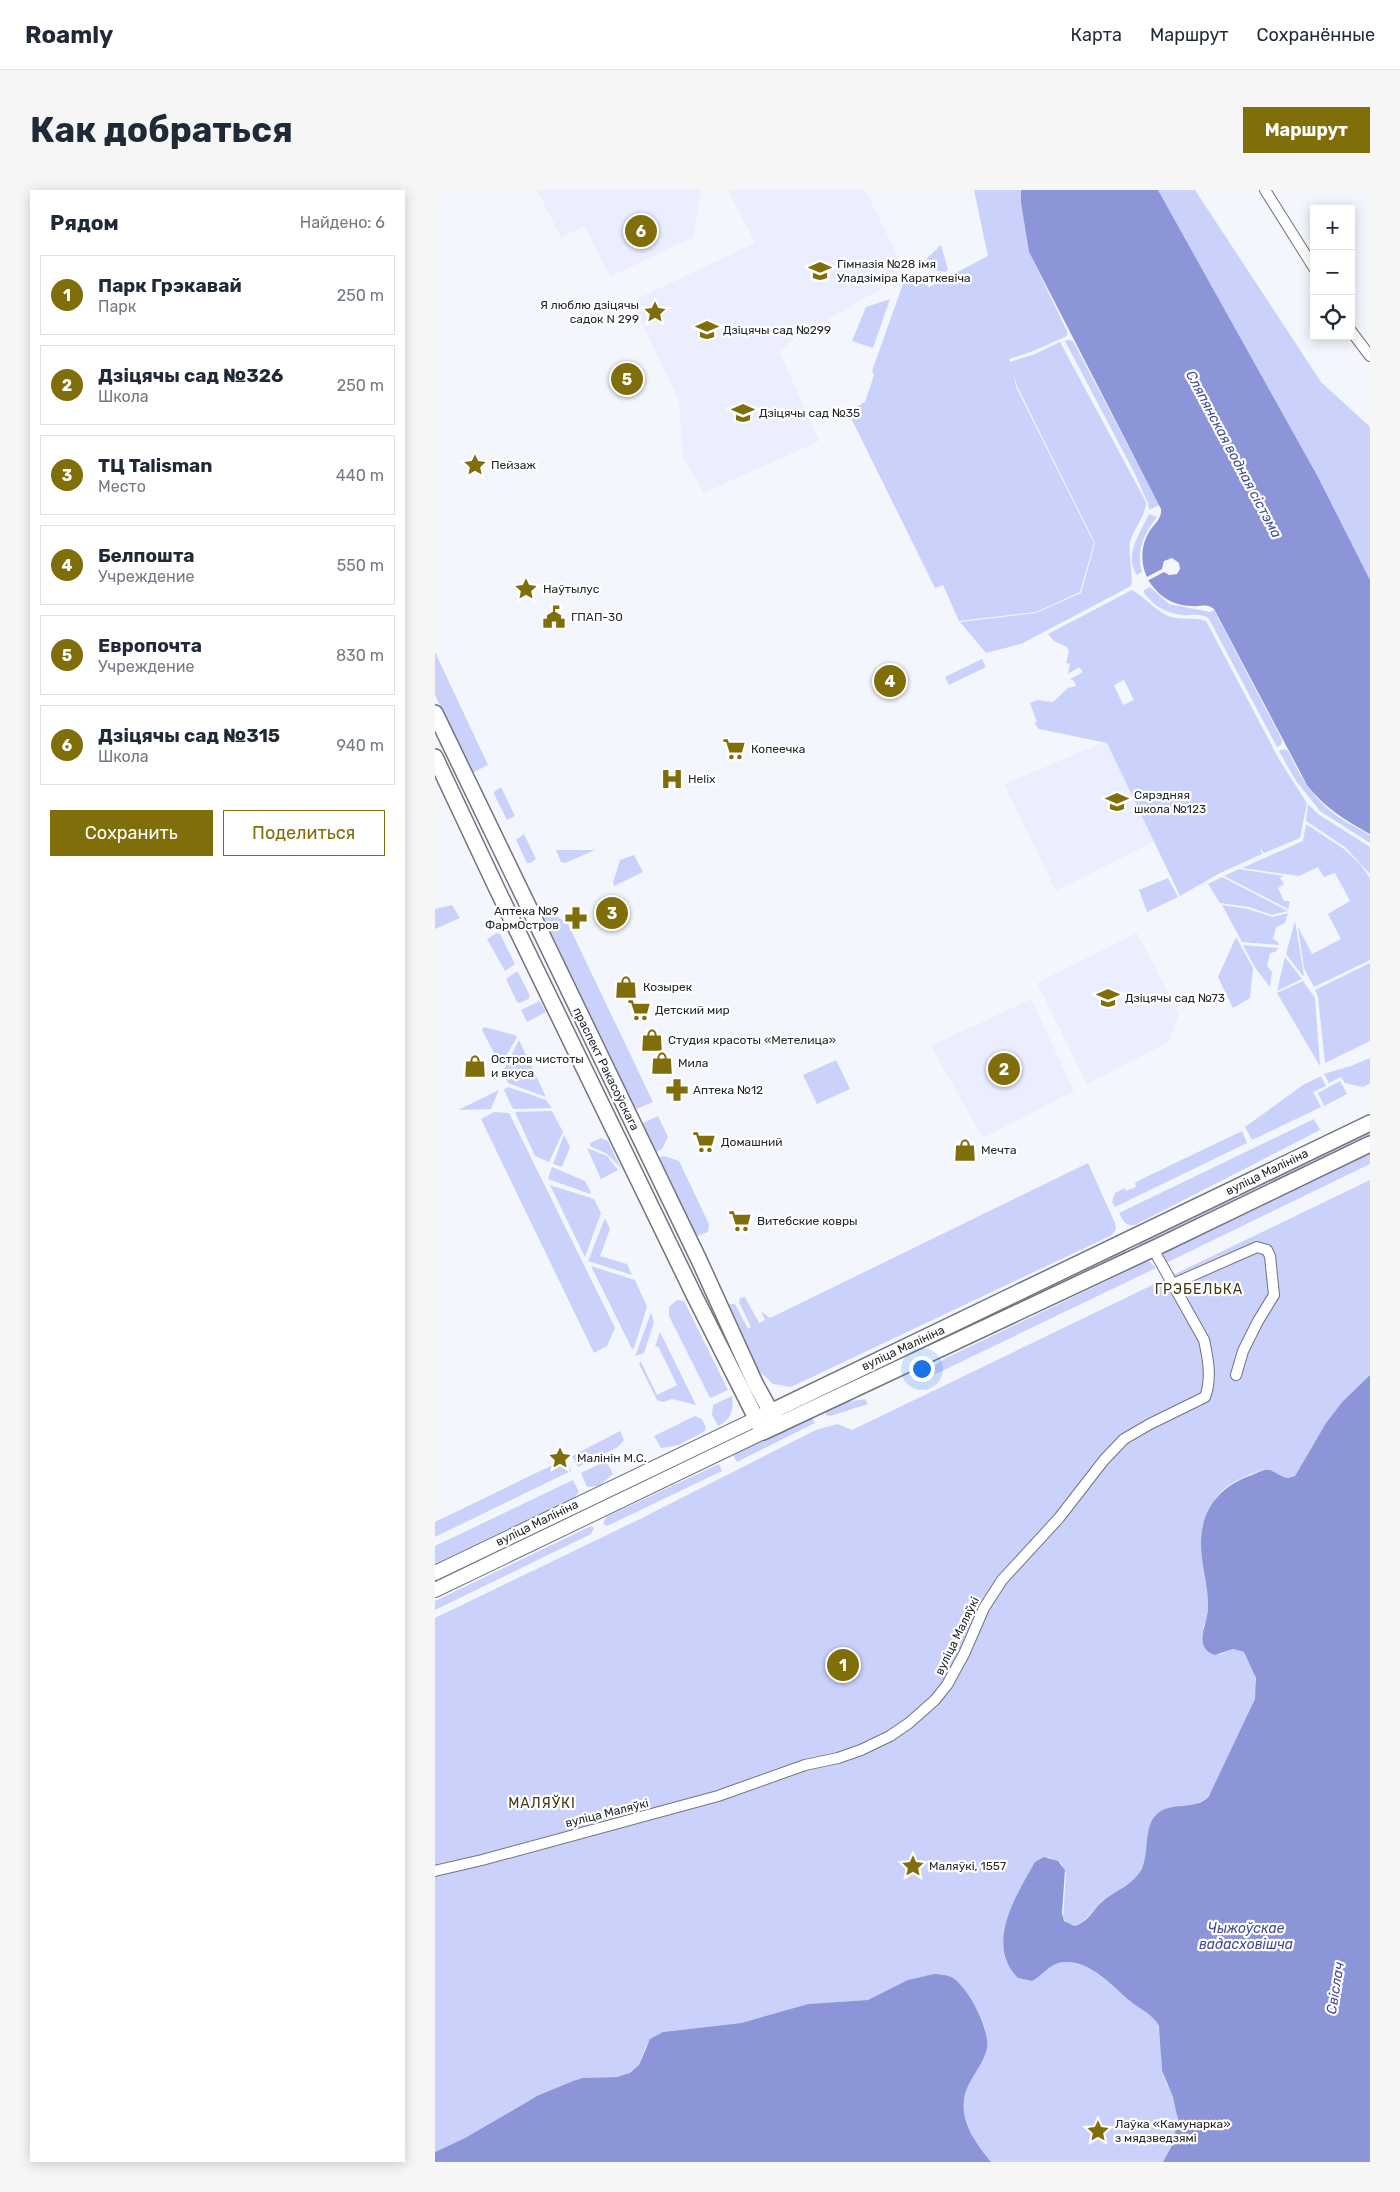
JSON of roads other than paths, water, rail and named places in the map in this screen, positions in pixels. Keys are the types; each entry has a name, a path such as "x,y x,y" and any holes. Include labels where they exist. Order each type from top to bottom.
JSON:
{"main road":[{"name":"праспект Ракасоўскага","path":"435,713 695,1252 755,1383 774,1418"},
{"name":"праспект Ракасоўскага","path":"435,757 497,890 759,1425"},
{"name":"вуліца Малініна","path":"774,1418 1129,1240 1370,1123"},
{"name":"вуліца Малініна","path":"435,1573 774,1418 1153,1249 1370,1144"},
{"path":"1129,1240 1137,1256"},
{"name":"вуліца Малініна","path":"435,1590 759,1425"}],"street":[{"path":"1265,190 1310,262"},
{"path":"1355,336 1370,356"},
{"path":"1173,1284 1257,1247 1267,1250 1270,1256 1274,1295 1257,1321 1243,1351 1236,1376"},
{"name":"вуліца Маляўкі","path":"435,1871 718,1796 805,1765 838,1758 861,1750 890,1736 909,1723 935,1700 947,1685 964,1654 983,1608 1002,1580 1059,1518 1104,1460 1124,1439 1205,1396 1208,1389 1209,1373 1204,1340 1153,1249"}],"water":[{"name":"Сляпянская водная сістэма","path":"1021,190 1158,190 1318,477 1370,580 1370,834 1336,813 1307,785 1214,609 1206,606 1187,606 1172,602 1159,593 1150,583 1144,569 1143,546 1149,532 1159,519 1161,509 1029,252 1021,203"},
{"name":"Чыжоўскае вадасховішча","path":"1370,1375 1370,2162 1163,2162 1172,2145 1178,2120 1173,2097 1162,2071 1159,2026 1150,2015 1130,2001 1101,1975 1084,1966 1065,1962 1051,1966 1032,1981 1018,1978 1008,1965 1004,1950 1007,1920 1020,1889 1035,1862 1044,1857 1058,1861 1065,1870 1062,1913 1064,1921 1074,1926 1083,1922 1099,1904 1133,1880 1141,1870 1144,1864 1149,1827 1156,1815 1169,1808 1197,1804 1209,1796 1255,1699 1256,1678 1244,1652 1233,1649 1215,1655 1208,1652 1204,1647 1203,1635 1208,1608 1201,1543 1204,1520 1209,1509 1222,1492 1241,1480 1268,1470 1288,1478 1295,1476 1326,1423 1343,1401"},
{"path":"934,1974 948,1976 959,1983 972,2000 982,2020 987,2048 965,2093 964,2109 971,2133 991,2162 435,2162 435,2152 465,2138 537,2096 582,2078 617,2077 630,2073 639,2065 650,2039 663,2032 741,2023 808,2004 868,2000 908,1980"}],"place":[{"name":"Дзіцячы сад №315","path":"641,231"},
{"name":"Гімназія №28 імя Уладзіміра Караткевіча","path":"820,271"},
{"name":"Я люблю дзіцячы садок N 299","path":"655,312"},
{"name":"Дзіцячы сад №299","path":"707,330"},
{"name":"Европочта","path":"627,379"},
{"name":"Дзіцячы сад №35","path":"743,413"},
{"name":"Пейзаж","path":"475,465"},
{"name":"Наўтылус","path":"526,589"},
{"name":"ГПАП-30","path":"554,617"},
{"name":"Белпошта","path":"890,681"},
{"name":"Копеечка","path":"734,749"},
{"name":"Helix","path":"672,779"},
{"name":"Сярэдняя школа №123","path":"1117,802"},
{"name":"ТЦ Talisman","path":"612,913"},
{"name":"Аптека №9 ФармОстров","path":"576,918"},
{"name":"Козырек","path":"626,987"},
{"name":"Дзіцячы сад №73","path":"1108,998"},
{"name":"Детский мир","path":"639,1010"},
{"name":"Студия красоты «Метелица»","path":"652,1040"},
{"name":"Мила","path":"662,1063"},
{"name":"Остров чистоты и вкуса","path":"475,1066"},
{"name":"Дзіцячы сад №326","path":"1004,1069"},
{"name":"Аптека №12","path":"677,1090"},
{"name":"Домашний","path":"704,1142"},
{"name":"Мечта","path":"965,1150"},
{"name":"Витебские ковры","path":"740,1221"},
{"name":"Малінін М.С.","path":"560,1458"},
{"name":"Парк Грэкавай","path":"843,1665"},
{"name":"Маляўкі, 1557","path":"913,1866"},
{"name":"Лаўка «Камунарка» з мядзведзямі","path":"1098,2131"}],"district":[{"name":"ГРЭБЕЛЬКА","path":"1199,1289"},
{"name":"МАЛЯЎКІ","path":"542,1803"}],"water label":[{"name":"Свіслач","path":"1335,1988"}]}
